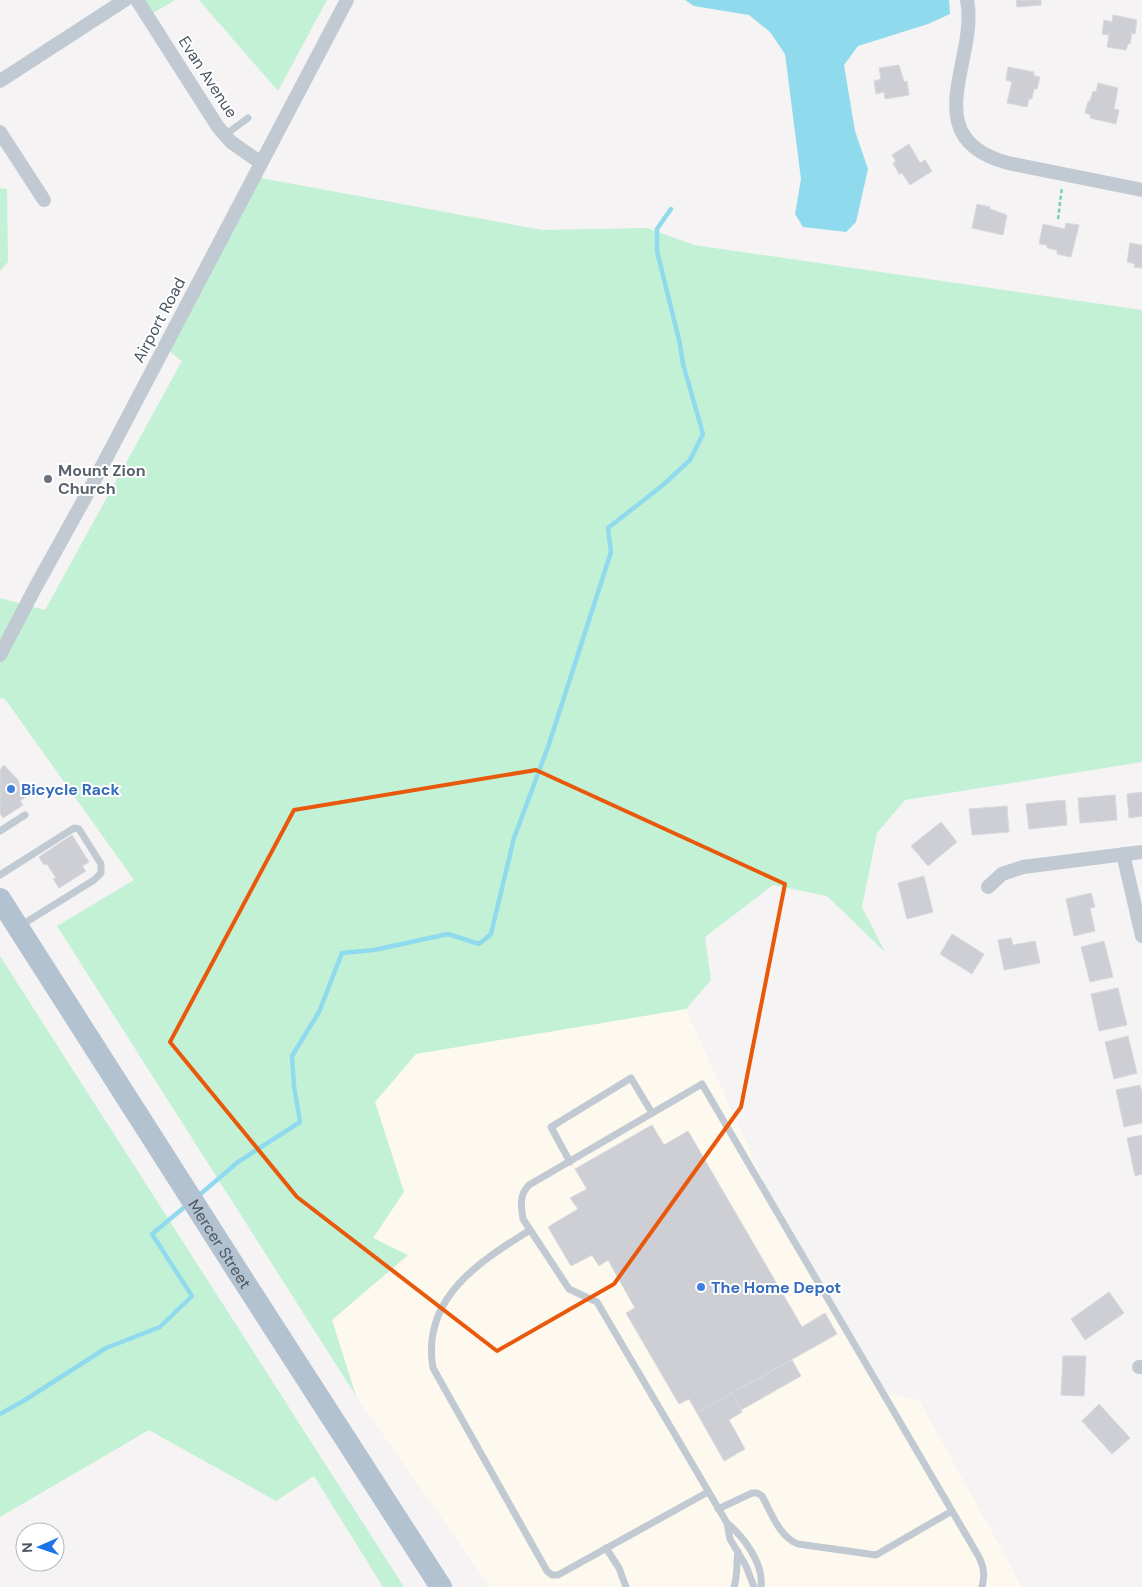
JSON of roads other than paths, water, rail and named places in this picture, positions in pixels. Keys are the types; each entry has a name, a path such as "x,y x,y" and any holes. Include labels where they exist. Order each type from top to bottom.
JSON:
{"main road":[{"name":"Mercer Street","path":"0,899 441,1587"}],"street":[{"path":"0,81 125,0"},
{"name":"Evan Avenue","path":"137,0 225,135 241,150 261,163"},
{"name":"Airport Road","path":"0,655 91,488 347,0"},
{"path":"967,0 969,22 955,101 961,128 972,145 993,158 1008,163 1142,190"},
{"path":"0,132 44,200"},
{"path":"988,887 1002,874 1013,869 1142,852"},
{"path":"1123,854 1142,936"}],"lane":[{"path":"225,135 248,118"},
{"path":"0,831 25,815"},
{"path":"0,875 74,828 79,829 101,864 100,873 94,880 18,927"},
{"path":"570,1162 551,1127 631,1078 652,1113"},
{"path":"754,1587 752,1578 730,1539 727,1524 597,1302 569,1289 523,1219 521,1207 522,1196 529,1186 702,1084 984,1567 982,1587"},
{"path":"530,1230 474,1268 446,1300 439,1313 432,1340 432,1359 433,1368 547,1571 558,1575 708,1492"},
{"path":"718,1509 752,1493 757,1493 762,1496 786,1537 792,1542 876,1555 952,1511"},
{"path":"727,1524 738,1532 757,1564 761,1587"},
{"path":"606,1548 620,1568 626,1587"},
{"path":"734,1587 738,1571 738,1552"}],"water":[{"path":"685,0 949,0 950,14 928,24 858,46 844,65 855,131 868,169 856,222 846,232 803,227 795,214 801,179 785,54 770,32 749,15 694,6"}],"waterway":[{"path":"197,1197 238,1162 300,1122 294,1086 292,1056 319,1012 342,953 374,950 448,934 479,944 491,934 514,838 548,747 611,552 608,528 663,485 690,460 703,434 683,364 680,344 657,251 657,229 671,209"},
{"path":"0,1414 106,1348 160,1327 192,1296 152,1234 187,1205"}],"place":[{"name":"Mount Zion Church","path":"48,479"},
{"name":"Bicycle Rack","path":"11,789"},
{"name":"The Home Depot","path":"701,1287"}]}
